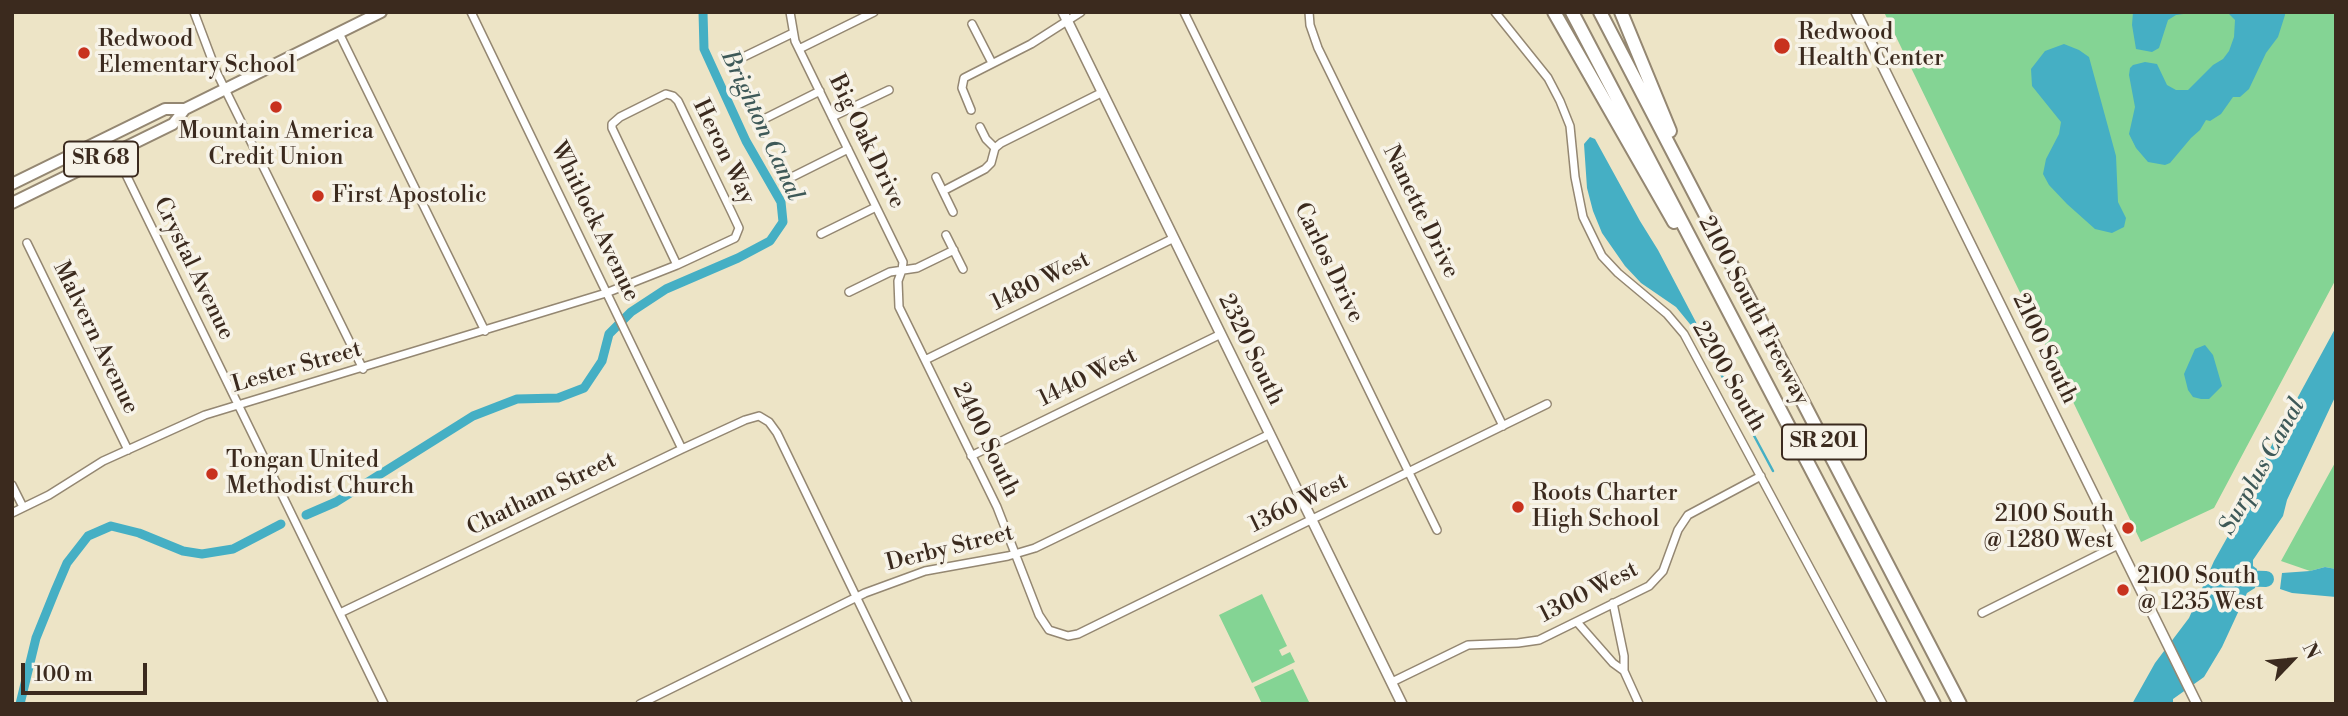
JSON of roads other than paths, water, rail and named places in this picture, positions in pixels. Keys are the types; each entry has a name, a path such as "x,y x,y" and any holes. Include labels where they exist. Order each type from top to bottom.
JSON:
{"highway":[{"path":"1555,12 1695,260 1726,303"},
{"name":"2100 South Freeway","path":"1572,12 1934,704"},
{"name":"2100 South Freeway","path":"1600,12 1960,704"},
{"path":"1621,12 1688,180"}],"main road":[{"name":"SR 68","path":"12,203 173,124 185,109 381,12"},
{"name":"SR 68","path":"12,184 165,109 185,109"}],"street":[{"path":"194,12 209,57 363,369"},
{"name":"Whitlock Avenue","path":"471,12 682,449"},
{"name":"Big Oak Drive","path":"790,12 799,49 903,262 902,270"},
{"path":"971,110 962,92 962,82 968,75 1031,44 1065,16 1081,12"},
{"name":"Carlos Drive","path":"1184,12 1437,530"},
{"name":"Nanette Drive","path":"1309,12 1310,25 1318,48 1503,426"},
{"name":"2200 South","path":"1495,12 1548,78 1560,101 1570,126 1575,177 1583,217 1602,256 1618,274 1667,314 1684,334 1883,704"},
{"name":"2100 South","path":"1856,12 2197,704"},
{"path":"799,49 870,13"},
{"name":"2320 South","path":"1065,16 1402,704"},
{"path":"972,24 992,63"},
{"path":"339,33 485,331"},
{"path":"733,62 793,33"},
{"path":"832,117 889,90"},
{"path":"766,118 820,91"},
{"path":"943,191 985,169 991,163 995,148 1102,92"},
{"name":"Heron Way","path":"677,265 614,135 612,124 620,117 666,94 673,96 739,232"},
{"path":"980,127 995,148"},
{"path":"794,176 848,149"},
{"name":"Crystal Avenue","path":"115,152 384,704"},
{"path":"936,177 953,212"},
{"path":"821,234 876,207"},
{"name":"Lester Street","path":"12,513 56,491 91,468 192,420 606,293 732,240 739,232"},
{"path":"946,235 963,269"},
{"name":"1480 West","path":"925,360 1174,239"},
{"name":"Malvern Avenue","path":"27,243 128,450"},
{"path":"849,292 890,272 917,268 954,250"},
{"name":"2400 South","path":"902,270 898,287 899,307 997,507 1043,623 1049,629 1068,636"},
{"name":"1440 West","path":"971,456 1221,334"},
{"name":"1360 West","path":"1068,636 1078,634 1546,404"},
{"name":"Chatham Street","path":"340,613 750,417 763,417 777,433 856,597"},
{"name":"Derby Street","path":"640,704 856,597 925,570 1015,554 1045,544 1270,434"},
{"name":"1300 West","path":"1392,682 1468,645 1527,643 1554,634 1650,586 1663,571 1678,530 1688,516 1761,476"},
{"path":"12,485 23,507"},
{"path":"1982,613 2118,545"},
{"path":"856,597 908,704"},
{"path":"1613,604 1624,656 1624,671 1639,704"},
{"path":"1577,622 1613,663 1624,671"}],"water":[{"path":"2133,12 2198,12 2176,15 2168,20 2159,48 2152,52 2136,49"},
{"path":"2227,12 2285,12 2285,15 2278,37 2266,53 2249,89 2240,97 2233,97 2221,114 2210,121 2206,120 2170,163 2165,165 2148,162 2129,134 2135,107 2130,68 2145,62 2157,64 2167,85 2176,90 2188,90 2229,51 2234,37 2235,20"},
{"path":"2064,44 2089,57 2116,156 2118,202 2126,218 2124,227 2112,233 2095,229 2049,185 2043,174 2061,122 2032,86 2031,69 2045,51"},
{"path":"1590,137 1595,139 1658,250 1708,345 1705,347 1676,307 1641,283 1625,266 1602,233 1587,188 1584,144"},
{"name":"Surplus Canal","path":"2336,327 2336,395 2287,500 2283,516 2253,560 2253,566 2257,569 2255,588 2247,593 2222,647 2204,677 2173,699 2173,704 2132,704 2155,663 2189,618 2214,561 2237,520 2234,508 2244,487 2255,476"},
{"path":"2205,345 2213,355 2222,386 2209,399 2201,399 2193,397 2188,390 2184,374 2195,349"},
{"path":"2325,567 2336,569 2336,597 2292,593 2280,589 2282,573"}],"waterway":[{"name":"Brighton Canal","path":"306,515 336,502 473,416 517,399 558,398 584,388 602,361 609,334 631,312 666,289 770,241 783,222 781,202 746,141 704,49 703,12"},
{"path":"1706,346 1773,471"},
{"name":"Brighton Canal","path":"20,704 36,638 55,591 67,563 88,536 111,526 139,533 183,551 202,554 233,549 281,524"},
{"path":"2237,578 2266,579"}],"place":[{"name":"Redwood Health Center","path":"1782,46"},
{"name":"Redwood Elementary School","path":"84,53"},
{"name":"Mountain America Credit Union","path":"276,107"},
{"name":"First Apostolic","path":"318,196"},
{"name":"Tongan United Methodist Church","path":"212,474"},
{"name":"Roots Charter High School","path":"1518,507"},
{"name":"2100 South @ 1280 West","path":"2128,528"},
{"name":"2100 South @ 1235 West","path":"2123,590"}]}
